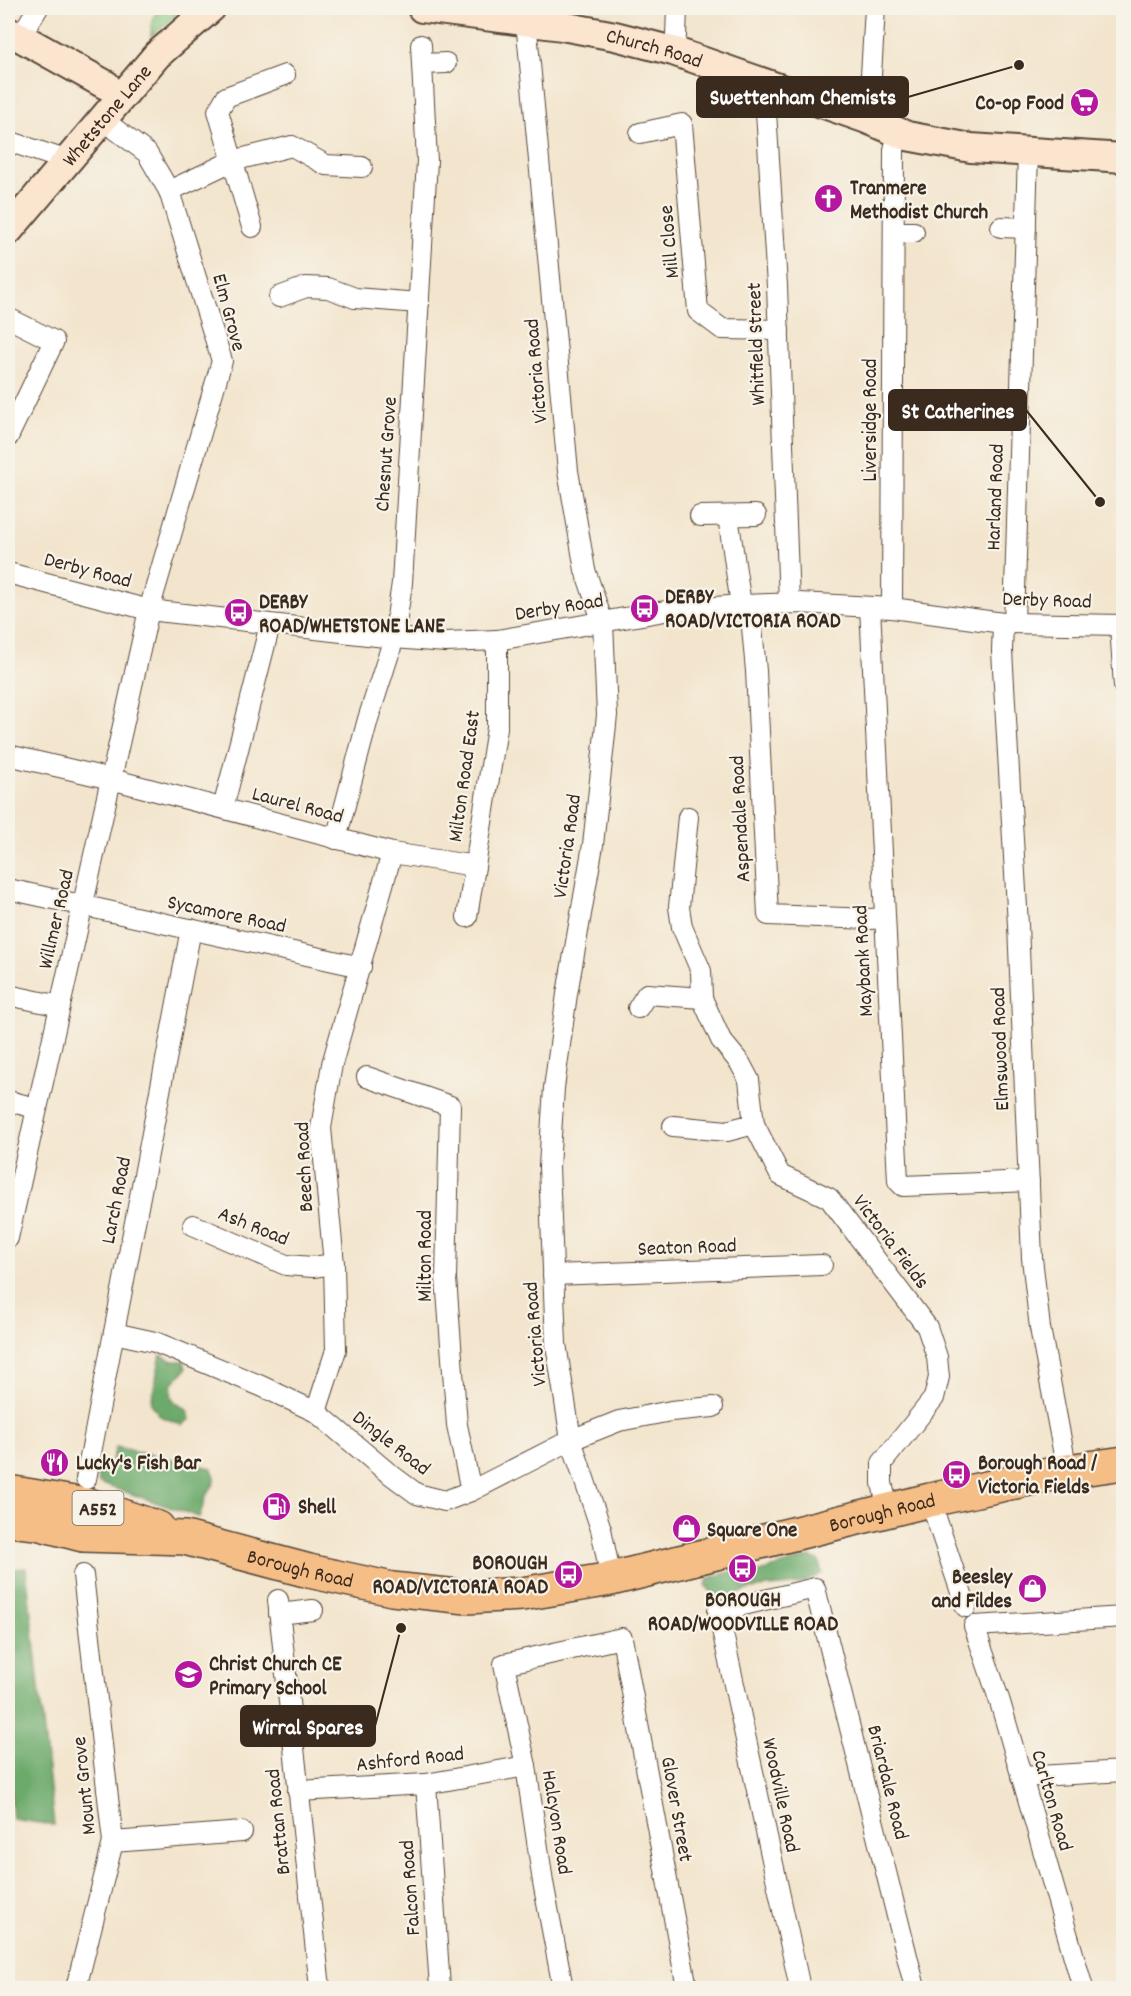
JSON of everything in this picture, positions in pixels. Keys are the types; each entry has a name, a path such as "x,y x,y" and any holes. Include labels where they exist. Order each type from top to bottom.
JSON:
{"highway":[{"name":"Borough Road","path":"8,1520 37,1523 83,1535 185,1538 309,1571 392,1589 467,1597 522,1594 611,1579 930,1500 1067,1471 1124,1463"},
{"name":"A552","path":"8,1492 92,1506 130,1517 185,1538"},
{"path":"8,1536 83,1535"}],"main road":[{"name":"Whetstone Lane","path":"8,231 55,157 103,120 157,55 211,8"},
{"name":"Church Road","path":"422,8 525,14 615,36 673,51 907,136 1028,164 1124,158"},
{"path":"14,34 106,85"}],"street":[{"path":"14,34 38,8"},
{"path":"673,51 676,36 676,8"},
{"path":"867,120 875,8"},
{"name":"Victoria Road","path":"525,14 530,70 527,117 568,471 585,570 603,623 607,715 593,845 554,1088 549,1167 556,1344 571,1440 601,1529 611,1579"},
{"name":"Chesnut Grove","path":"336,839 368,719 394,638 402,583 427,161 422,55 446,63"},
{"path":"252,227 218,111 226,97 285,75"},
{"name":"Whitfield Street","path":"767,84 765,96 777,286 789,603"},
{"name":"Elm Grove","path":"103,120 147,153 169,191 222,361 149,610"},
{"name":"Mill Close","path":"640,133 682,124 698,310 722,329 779,330"},
{"name":"Liversidge Road","path":"892,608 894,150 898,132"},
{"path":"8,141 55,157"},
{"path":"169,191 232,161 292,146 326,165 362,166"},
{"name":"Harland Road","path":"1008,623 1028,164"},
{"path":"1001,227 1026,228"},
{"path":"894,232 914,232"},
{"path":"279,297 306,287 328,288 355,298 419,303"},
{"path":"8,318 54,341 8,437"},
{"path":"700,516 756,515"},
{"path":"728,516 745,604"},
{"name":"Derby Road","path":"8,573 149,610 270,625 446,642 497,640 665,611 745,604 789,603 892,608 1008,623 1122,625"},
{"name":"Aspendale Road","path":"745,604 756,671 768,915 884,918"},
{"name":"Maybank Road","path":"870,607 898,1181 903,1186 1029,1181"},
{"name":"Willmer Road","path":"8,1238 149,610"},
{"name":"Elmswood Road","path":"1008,623 1003,660 1018,925 1032,1258 1040,1328 1067,1471"},
{"path":"223,808 270,625"},
{"path":"1122,625 1124,686"},
{"name":"Milton Road East","path":"467,917 497,728 497,640"},
{"name":"Laurel Road","path":"8,755 111,779 392,853 475,866"},
{"name":"Victoria Fields","path":"688,817 679,907 682,927 701,971 702,998 721,1040 740,1063 749,1080 754,1124 780,1175 829,1198 927,1327 937,1357 939,1377 934,1398 882,1463 882,1483 888,1510"},
{"name":"Beech Road","path":"316,1412 336,1350 334,1264 321,1128 332,1064 392,853"},
{"name":"Sycamore Road","path":"8,890 361,967"},
{"name":"Larch Road","path":"86,1479 190,929"},
{"path":"638,1008 647,994 702,998"},
{"path":"8,995 60,1006"},
{"name":"Milton Road","path":"367,1077 450,1106 446,1278 457,1425 471,1491"},
{"path":"8,1101 36,1108"},
{"path":"673,1126 727,1131 754,1124"},
{"name":"Ash Road","path":"193,1225 286,1264 313,1268 334,1264"},
{"name":"Seaton Road","path":"553,1275 822,1265"},
{"name":"Dingle Road","path":"114,1333 155,1342 261,1386 316,1412 417,1494 445,1501 471,1491 571,1440 619,1421 670,1411 713,1407"},
{"path":"930,1500 966,1607"},
{"name":"Mount Grove","path":"76,1989 113,1842 83,1575"},
{"name":"Woodville Road","path":"800,1989 718,1611 815,1588"},
{"name":"Briardale Road","path":"815,1588 915,1989"},
{"name":"Brattan Road","path":"314,1610 278,1607 320,1989"},
{"name":"Carlton Road","path":"1083,1989 1000,1702 974,1626 1124,1617"},
{"name":"Halcyon Road","path":"563,1989 543,1882 526,1766 504,1664 622,1638"},
{"name":"Glover Street","path":"622,1638 687,1989"},
{"name":"Ashford Road","path":"298,1791 426,1784 526,1766"},
{"path":"1021,1777 1124,1771"},
{"name":"Falcon Road","path":"426,1784 440,1989"},
{"path":"113,1842 242,1832"}],"green space":[{"path":"159,8 185,8 151,36 152,20"},
{"path":"161,1355 172,1361 184,1361 186,1369 173,1383 171,1390 173,1401 187,1409 190,1419 182,1425 160,1416 151,1403"},
{"path":"116,1447 211,1468 215,1482 205,1498 199,1517 99,1483 96,1470 106,1469 112,1461"},
{"path":"810,1557 818,1560 822,1573 804,1582 758,1588 725,1597 716,1596 706,1586 708,1578 734,1571 753,1574"},
{"path":"26,1568 54,1825 13,1819 8,1761 8,1569"}],"place":[{"name":"Swettenham Chemists","path":"1019,65"},
{"name":"Co-op Food","path":"1085,102"},
{"name":"Tranmere Methodist Church","path":"829,199"},
{"name":"St Catherines","path":"1100,502"},
{"name":"DERBY ROAD/VICTORIA ROAD","path":"644,608"},
{"name":"DERBY ROAD/WHETSTONE LANE","path":"238,613"},
{"name":"Lucky's Fish Bar","path":"55,1462"},
{"name":"Borough Road / Victoria Fields","path":"957,1474"},
{"name":"Shell","path":"277,1506"},
{"name":"Square One","path":"686,1529"},
{"name":"BOROUGH ROAD/WOODVILLE ROAD","path":"743,1568"},
{"name":"BOROUGH ROAD/VICTORIA ROAD","path":"569,1574"},
{"name":"Beesley and Fildes","path":"1033,1588"},
{"name":"Wirral Spares","path":"401,1628"},
{"name":"Christ Church CE Primary School","path":"188,1675"}]}
